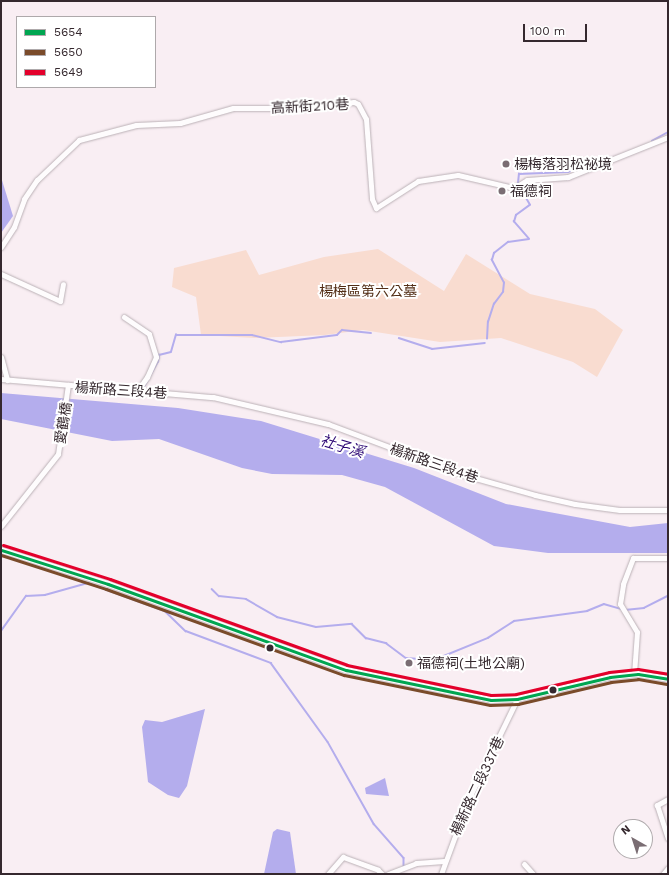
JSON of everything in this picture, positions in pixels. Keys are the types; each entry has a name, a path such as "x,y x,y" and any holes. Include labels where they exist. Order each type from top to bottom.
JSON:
{"main road":[{"path":"1,550 108,584 346,670 491,700 517,699 600,679 634,674 651,675 668,679"}],"street":[{"name":"高新街210巷","path":"1,247 14,226 24,199 37,180 79,140 136,125 180,123 233,108 302,108 354,102 358,104 366,119 372,199 376,208 418,181 458,175 514,188 527,180 568,177 668,137"},
{"path":"1,274 60,301 63,284"},
{"path":"124,317 149,334 156,357 147,377 138,390"},
{"path":"1,359 7,380"},
{"path":"1,380 68,385"},
{"name":"楊新路三段4巷","path":"68,393 68,385 213,397 292,414 351,432 461,474 575,504 620,510 668,510"},
{"name":"愛鶴橋","path":"1,526 58,454 68,393"},
{"path":"634,674 637,632 627,618 620,604 623,584 630,560 633,558 668,558"},
{"name":"楊新路二段337巷","path":"441,874 444,861 469,798 517,699"},
{"path":"668,799 657,805 668,838"},
{"path":"328,874 342,856 367,865 382,874"},
{"path":"388,874 416,863 444,861"},
{"path":"524,864 533,874"},
{"path":"663,874 668,868"}],"green space":[{"name":"楊梅區第六公墓","path":"378,249 444,291 466,254 530,294 595,309 623,330 597,377 573,362 501,338 440,342 363,330 325,335 255,338 201,335 196,297 172,287 174,268 246,250 259,275 324,257"}],"water":[{"path":"1,177 13,216 1,233"},
{"path":"1,393 178,408 261,421 414,468 506,504 630,527 668,523 668,553 548,553 494,546 385,487 342,475 272,474 242,468 159,439 112,441 1,419"},
{"path":"205,709 187,786 179,798 168,795 148,782 142,727 145,720 162,722"},
{"path":"385,778 389,796 366,794 365,788"},
{"path":"277,829 290,832 296,874 264,874 273,832"}],"waterway":[{"path":"652,141 668,132"},
{"path":"518,183 519,174 568,172 600,161"},
{"path":"487,339 488,322 494,304 503,292 504,283 492,260 494,253 508,242 529,239 514,222 516,215 530,205 519,186"},
{"path":"144,387 158,362 159,355 171,352 176,335 252,335 281,342 337,335 342,330 371,333"},
{"path":"399,338 432,349 485,343"},
{"path":"1,631 26,596 45,595 88,583 165,611 186,631 271,663 328,742 374,824 404,858 404,866"},
{"name":"社子溪","path":"212,589 219,596 246,599 277,617 316,627 352,624 366,638 386,643 406,658 434,660 488,638 514,621 587,611 604,604 621,609"},
{"name":"社子溪","path":"625,610 644,608 668,596"}],"transit line":[{"name":"5649","path":"3,545 110,579 347,665 491,695 516,694 609,672 638,669 668,674"},
{"name":"5654","path":"1,550 108,584 346,670 491,700 517,699 610,677 638,674 668,679"},
{"name":"5650","path":"1,555 106,589 344,675 490,705 518,704 611,682 638,679 667,684"}],"place":[{"name":"楊梅落羽松祕境","path":"506,164"},
{"name":"福德祠","path":"502,191"},
{"name":"福德祠(土地公廟)","path":"409,663"}]}
